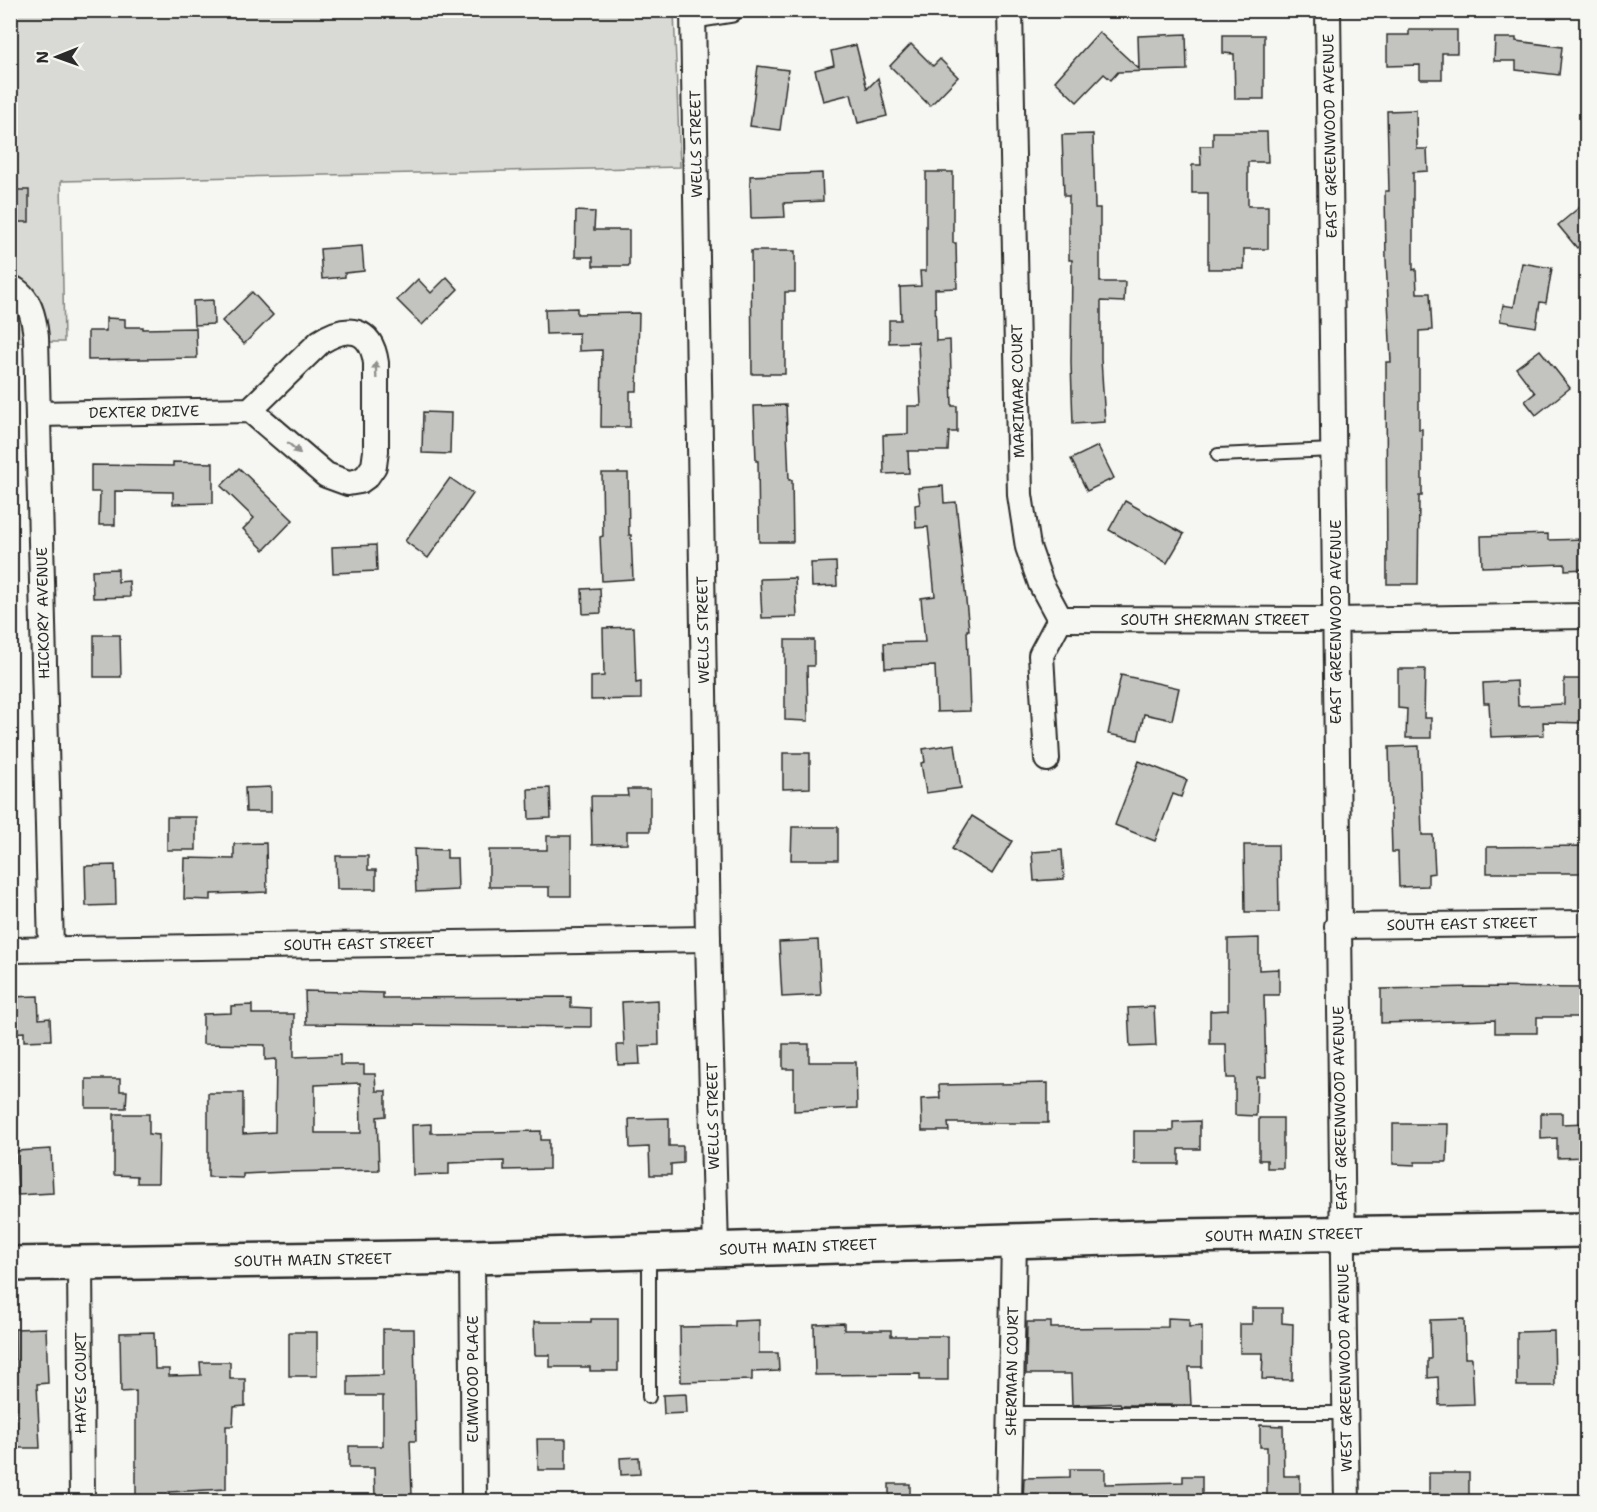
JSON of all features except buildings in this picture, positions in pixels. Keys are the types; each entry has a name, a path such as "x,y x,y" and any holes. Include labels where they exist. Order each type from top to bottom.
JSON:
{"street":[{"path":"693,13 730,10"},
{"name":"MARIMAR COURT","path":"1010,10 1020,495 1028,547 1041,584 1060,620"},
{"name":"EAST GREENWOOD AVENUE","path":"1328,10 1342,1234"},
{"name":"WELLS STREET","path":"693,13 708,939 716,1250"},
{"name":"HICKORY AVENUE","path":"10,287 18,290 30,305 34,321 51,949"},
{"path":"343,331 356,332 365,338 374,349 376,451 374,466 360,481 348,483 326,476 250,410 320,342 332,334 343,331"},
{"name":"DEXTER DRIVE","path":"38,414 250,410"},
{"name":"SOUTH SHERMAN STREET","path":"1060,620 1336,620 1587,616"},
{"path":"1047,759 1041,655 1060,620"},
{"name":"SOUTH EAST STREET","path":"1337,926 1587,923"},
{"name":"SOUTH EAST STREET","path":"10,950 708,939"},
{"name":"SOUTH MAIN STREET","path":"10,1264 472,1257 1014,1240 1587,1230"},
{"name":"WEST GREENWOOD AVENUE","path":"1342,1234 1347,1502"},
{"name":"SHERMAN COURT","path":"1009,1502 1014,1240"},
{"name":"ELMWOOD PLACE","path":"472,1257 474,1502"},
{"name":"HAYES COURT","path":"80,1264 82,1502"}],"lane":[{"path":"1218,455 1334,450"},
{"path":"649,1252 649,1397"},
{"path":"1011,1413 1345,1413"}],"shaded area":[{"path":"11,11 674,11 680,167 61,181 64,342 11,342"}]}
